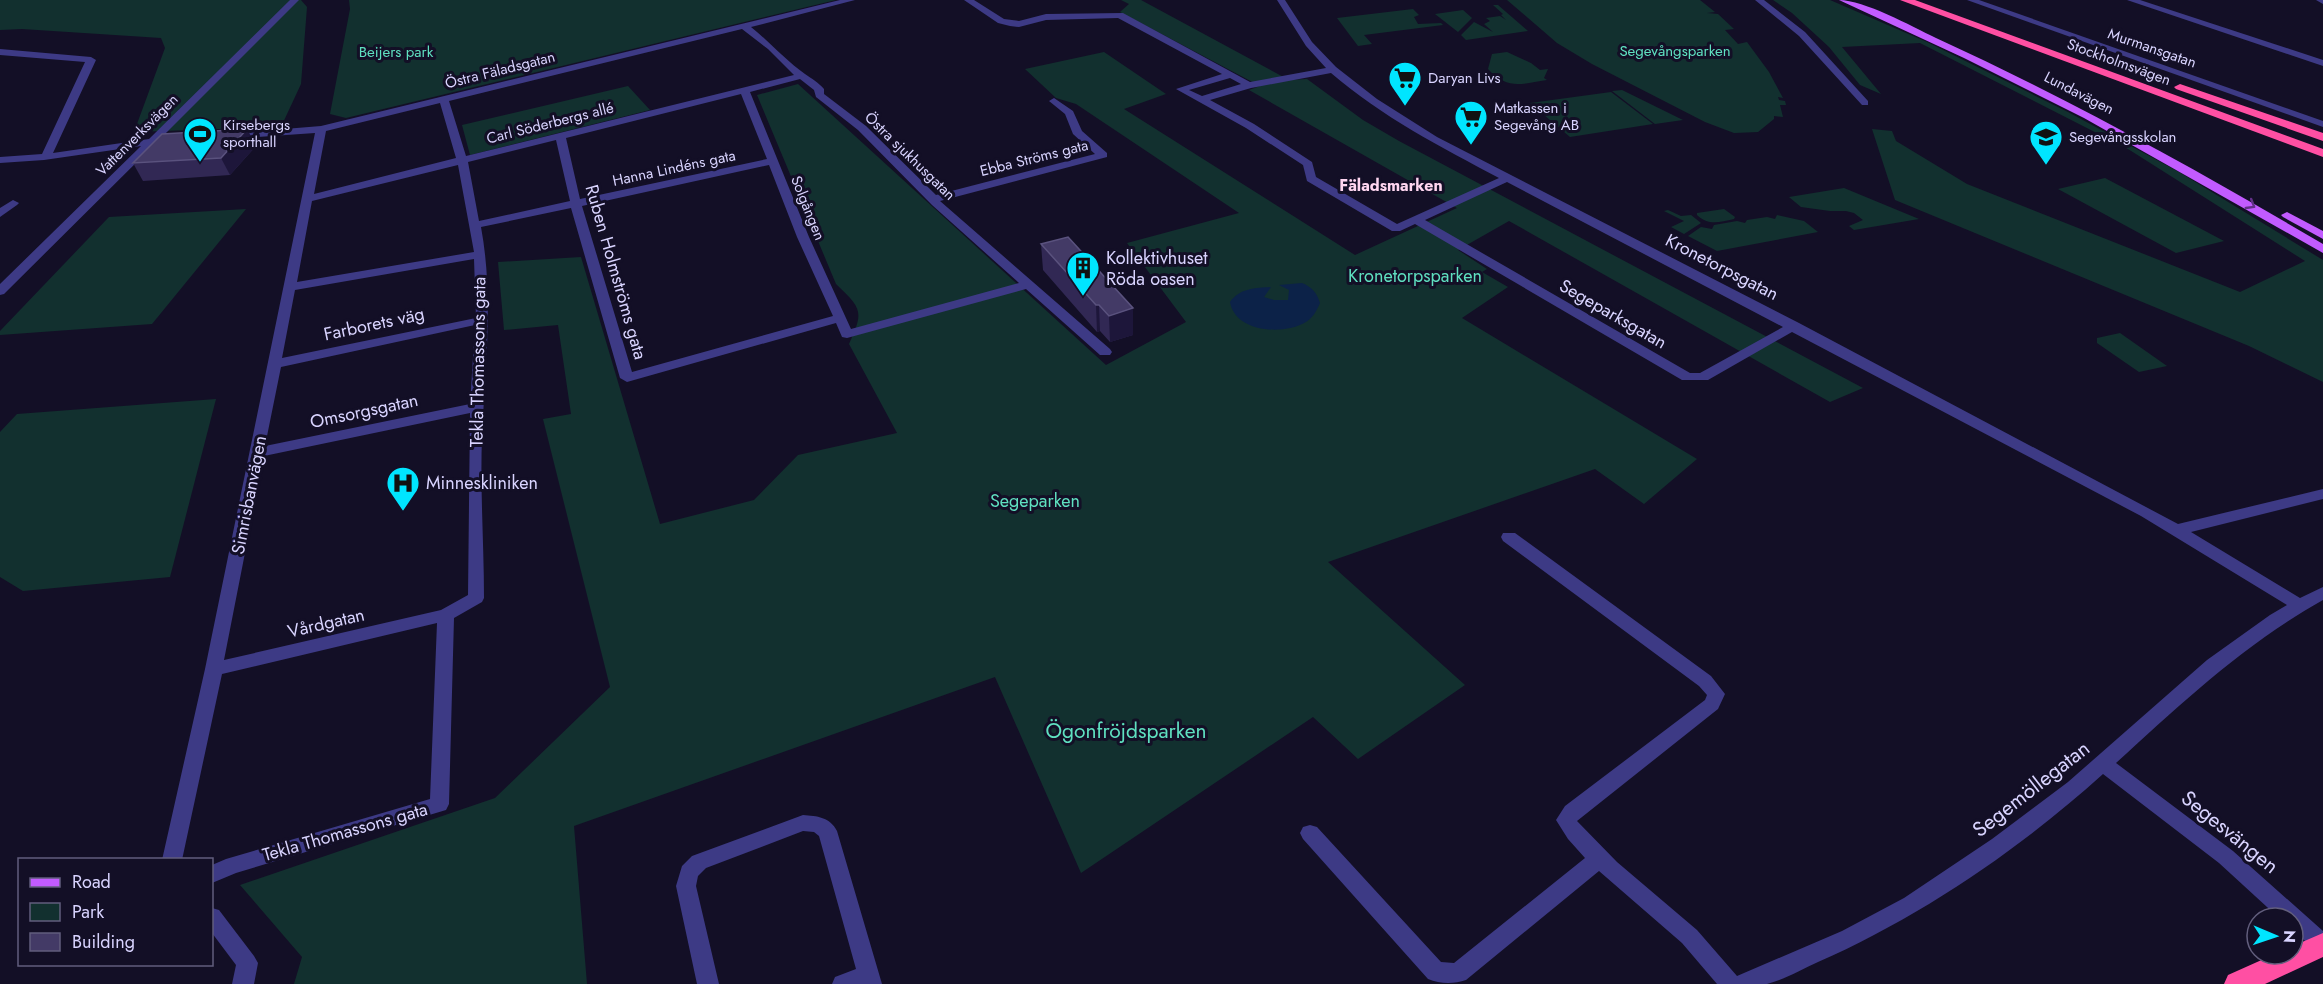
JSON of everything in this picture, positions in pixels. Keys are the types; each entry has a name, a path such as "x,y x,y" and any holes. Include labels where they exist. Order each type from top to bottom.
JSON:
{"highway":[{"name":"Stockholmsvägen","path":"1905,0 2323,153"},
{"name":"Stockholmsvägen","path":"1923,0 2323,145"},
{"path":"1923,0 2323,137"},
{"path":"1968,24 2323,161"},
{"path":"2237,984 2323,944"}],"main road":[{"name":"Lundavägen","path":"1843,0 1970,56 2085,112 2200,176 2323,249"},
{"name":"Lundavägen","path":"1860,0 2017,69 2098,110 2323,236"}],"street":[{"name":"Vattenverksvägen","path":"0,291 295,0"},
{"name":"Östra Fäladsgatan","path":"218,136 321,129 851,0"},
{"path":"968,0 1001,21 1020,24 1047,16 1120,15 1249,85"},
{"name":"Kronetorpsgatan","path":"1281,0 1308,43 1332,70 1373,101 1432,139 1794,326 2177,530 2299,605"},
{"path":"1760,0 1802,34 1865,103"},
{"name":"Murmansgatan","path":"1971,0 2323,124"},
{"path":"2131,0 2323,63"},
{"name":"Östra sjukhusgatan","path":"744,26 801,76 813,83 819,89 819,95 826,102 862,128 931,195 936,203 1105,352"},
{"path":"0,52 91,60 46,156"},
{"path":"1201,100 1249,85 1332,70"},
{"path":"1231,75 1181,89 1277,142 1308,164 1311,179 1396,229 1508,178"},
{"name":"Carl Söderbergs allé","path":"306,199 801,76"},
{"name":"Solgången","path":"745,91 802,237 848,334 1029,284"},
{"name":"Tekla Thomassons gata","path":"213,874 233,865 440,804 446,615 476,598 475,440 482,320 480,254 476,225 462,159 444,100"},
{"name":"Ebba Ströms gata","path":"931,195 1103,155 1077,132 1069,113 1054,101"},
{"name":"Simrisbanvägen","path":"172,858 214,669 321,129"},
{"name":"Ruben Holmströms gata","path":"561,136 576,205 627,378 841,318"},
{"path":"0,160 186,138"},
{"name":"Hanna Lindéns gata","path":"476,225 773,161"},
{"path":"0,214 13,203"},
{"name":"Segeparksgatan","path":"1416,219 1687,377 1703,377 1794,326"},
{"path":"289,287 480,254"},
{"name":"Farborets väg","path":"274,364 482,320"},
{"name":"Omsorgsgatan","path":"258,452 478,407"},
{"path":"2177,530 2323,494"},
{"path":"1509,537 1705,681 1716,694 1712,704 1572,812 1566,820 1571,831 1715,961 1730,984"},
{"name":"Segemöllegatan","path":"1743,984 1849,938 1911,905 1999,845 2074,788 2213,665 2276,619 2323,594"},
{"name":"Vårdgatan","path":"214,669 446,615"},
{"name":"Segesvängen","path":"2102,763 2226,857 2323,944"},
{"path":"708,984 686,886 689,872 699,862 803,823 818,824 827,831 869,980 843,984"},
{"path":"1310,833 1436,972 1447,974 1458,973 1600,858"},
{"path":"213,918 247,963 243,984"}],"green space":[{"path":"0,0 301,0 307,7 301,84 281,127 134,132 165,48 161,38 22,29 0,30"},
{"name":"Beijers park","path":"349,0 836,0 346,118 330,114 350,9"},
{"name":"Segeparken","path":"1121,0 1141,0 1289,80 1307,79 1363,120 1399,141 1863,388 1830,402 1509,221 1458,250 1487,269 1482,272 1508,287 1462,318 1697,459 1644,504 1595,469 1328,562 1465,685 1358,759 1313,717 1081,873 995,677 574,826 587,984 294,984 302,957 240,885 495,798 610,687 543,419 571,414 558,325 504,330 498,262 581,257 660,524 754,500 798,455 897,433 849,344 857,324 858,311 851,299 836,284 757,95 798,84 1106,365 1186,322 1127,243 1239,213 1076,104 1056,98 1025,69 1104,52 1166,94 1124,109 1355,255 1457,208 1249,90 1260,86 1120,12 1129,4"},
{"name":"Segevångsparken","path":"1507,0 1700,0 1715,12 1707,13 1718,14 1734,29 1725,30 1738,44 1747,42 1769,72 1783,98 1778,97 1779,100 1785,101 1786,105 1780,105 1783,117 1774,116 1774,119 1758,132 1734,133 1705,122 1592,64 1557,43"},
{"path":"1773,0 1830,0 1927,42 2068,112 2179,172 2323,260 2323,382 2249,346 1895,200 1872,129 1892,131 1896,141 1967,184 2240,292 2305,261 2128,149 1920,43 1842,47 1881,94 1860,85 1829,47 1792,13"},
{"path":"1493,5 1498,5 1528,31 1466,40 1461,35 1474,22 1493,32 1484,24 1490,21 1486,18 1500,16 1506,20"},
{"path":"1413,9 1419,15 1414,17 1418,24 1441,23 1443,25 1364,35 1372,44 1358,46 1337,18"},
{"path":"1463,10 1472,18 1458,32 1435,14"},
{"path":"1507,52 1531,63 1540,70 1548,69 1544,78 1547,80 1515,84 1495,76 1488,69 1492,54"},
{"path":"628,86 650,110 470,155 462,125"},
{"path":"1622,90 1683,120 1655,124 1612,91"},
{"path":"1611,92 1653,124 1570,137 1530,103"},
{"path":"2105,178 2224,241 2176,253 2058,189"},
{"path":"1844,188 1919,219 1854,230 1849,226 1863,220 1854,213 1801,207 1789,197"},
{"path":"246,209 152,324 0,335 0,331 109,217"},
{"path":"1724,209 1735,217 1734,219 1710,222 1697,215 1697,213"},
{"path":"1668,210 1681,216 1691,215 1701,223 1684,234 1671,227 1684,221 1664,211"},
{"path":"1777,215 1804,221 1818,232 1717,251 1688,236 1701,227 1712,229 1714,225 1737,221 1745,223 1747,220 1767,217 1775,219"},
{"path":"2120,333 2167,366 2139,372 2097,343 2097,338"},
{"path":"216,399 170,577 23,591 0,577 0,432 17,414"}],"water":[{"path":"1302,283 1314,291 1320,303 1306,322 1285,329 1273,330 1250,325 1234,312 1230,302 1243,291 1271,287 1264,297 1288,300 1289,290 1279,285"}],"building":[{"path":"247,129 221,158 133,163 162,134"},
{"path":"1068,237 1133,308 1109,316 1099,305 1096,305 1041,244"}],"place":[{"name":"Daryan Livs","path":"1405,107"},
{"name":"Matkassen i Segevång AB","path":"1471,146"},
{"name":"Kirsebergs sporthall","path":"200,163"},
{"name":"Segevångsskolan","path":"2046,166"},
{"name":"Kollektivhuset Röda oasen","path":"1083,297"},
{"name":"Minneskliniken","path":"403,512"}],"district":[{"name":"Fäladsmarken","path":"1391,185"}],"park label":[{"name":"Kronetorpsparken","path":"1415,276"},
{"name":"Ögonfröjdsparken","path":"1126,731"}]}
